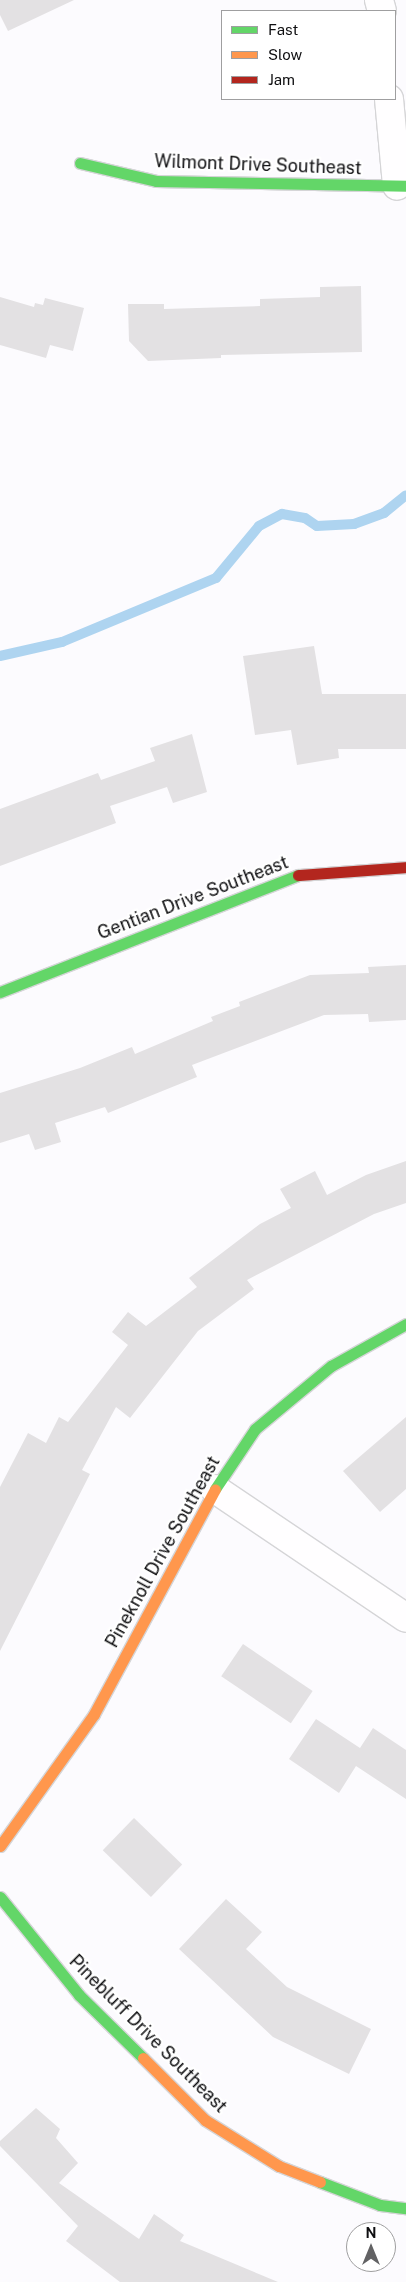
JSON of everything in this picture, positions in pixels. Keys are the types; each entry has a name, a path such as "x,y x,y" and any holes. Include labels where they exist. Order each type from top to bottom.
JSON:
{"street":[{"path":"389,100 402,186"},
{"name":"Wilmont Drive Southeast","path":"80,163 156,181 345,188 402,186"},
{"name":"Gentian Drive Southeast","path":"0,992 299,875 406,867"},
{"name":"Pineknoll Drive Southeast","path":"0,1846 94,1714 215,1489 254,1429 331,1366 406,1324"},
{"path":"215,1489 406,1618"},
{"name":"Pinebluff Drive Southeast","path":"0,1898 79,1996 205,2120 279,2166 380,2205 406,2208"}],"building":[{"path":"0,0 74,0 8,31 0,15"},
{"path":"361,286 362,352 221,355 221,358 148,361 129,341 128,304 164,304 164,309 260,306 260,299 320,297 320,287"},
{"path":"0,297 34,307 35,303 43,305 45,298 84,308 73,351 50,345 46,358 0,345"},
{"path":"314,646 322,694 406,694 406,749 338,749 339,758 297,765 291,730 255,735 243,656"},
{"path":"192,734 207,792 173,803 167,787 110,806 116,823 0,866 0,809 98,773 101,780 155,761 150,748"},
{"path":"406,965 406,1020 369,1022 368,1014 324,1015 192,1065 197,1077 108,1113 105,1107 55,1123 61,1142 35,1150 29,1134 0,1143 0,1093 80,1068 132,1047 135,1054 213,1021 211,1017 240,1006 239,1002 310,975 369,973 368,967"},
{"path":"406,1161 406,1203 374,1214 247,1280 254,1289 198,1331 130,1418 116,1407 82,1470 90,1474 0,1651 0,1487 28,1433 46,1443 59,1417 68,1422 128,1345 112,1332 128,1312 146,1326 197,1287 189,1278 260,1224 291,1208 280,1189 315,1171 327,1195 366,1175"},
{"path":"406,1417 406,1489 380,1512 343,1471"},
{"path":"243,1644 313,1691 291,1723 221,1676"},
{"path":"316,1719 360,1748 373,1728 406,1750 406,1799 356,1766 339,1793 289,1759"},
{"path":"134,1818 182,1865 151,1897 103,1850"},
{"path":"226,1899 262,1932 246,1949 287,1987 371,2029 349,2074 273,2037 179,1949"},
{"path":"36,2108 60,2129 56,2138 78,2163 59,2183 139,2239 154,2214 184,2235 180,2241 278,2282 120,2282 66,2241 78,2226 0,2146 0,2141"}],"waterway":[{"path":"0,656 62,642 216,578 259,526 282,514 305,518 317,526 354,524 384,513 406,495"}],"traffic: fast":[{"path":"80,163 156,181 406,186"},
{"path":"0,992 298,875"},
{"path":"215,1489 255,1429 331,1366 406,1324"},
{"path":"0,1897 79,1995 143,2058"},
{"path":"320,2182 380,2205 406,2208"}],"traffic: slow":[{"path":"0,1846 94,1714 215,1489"},
{"path":"143,2058 205,2120 279,2166 320,2182"}],"traffic: jam":[{"path":"298,875 406,867"}]}
